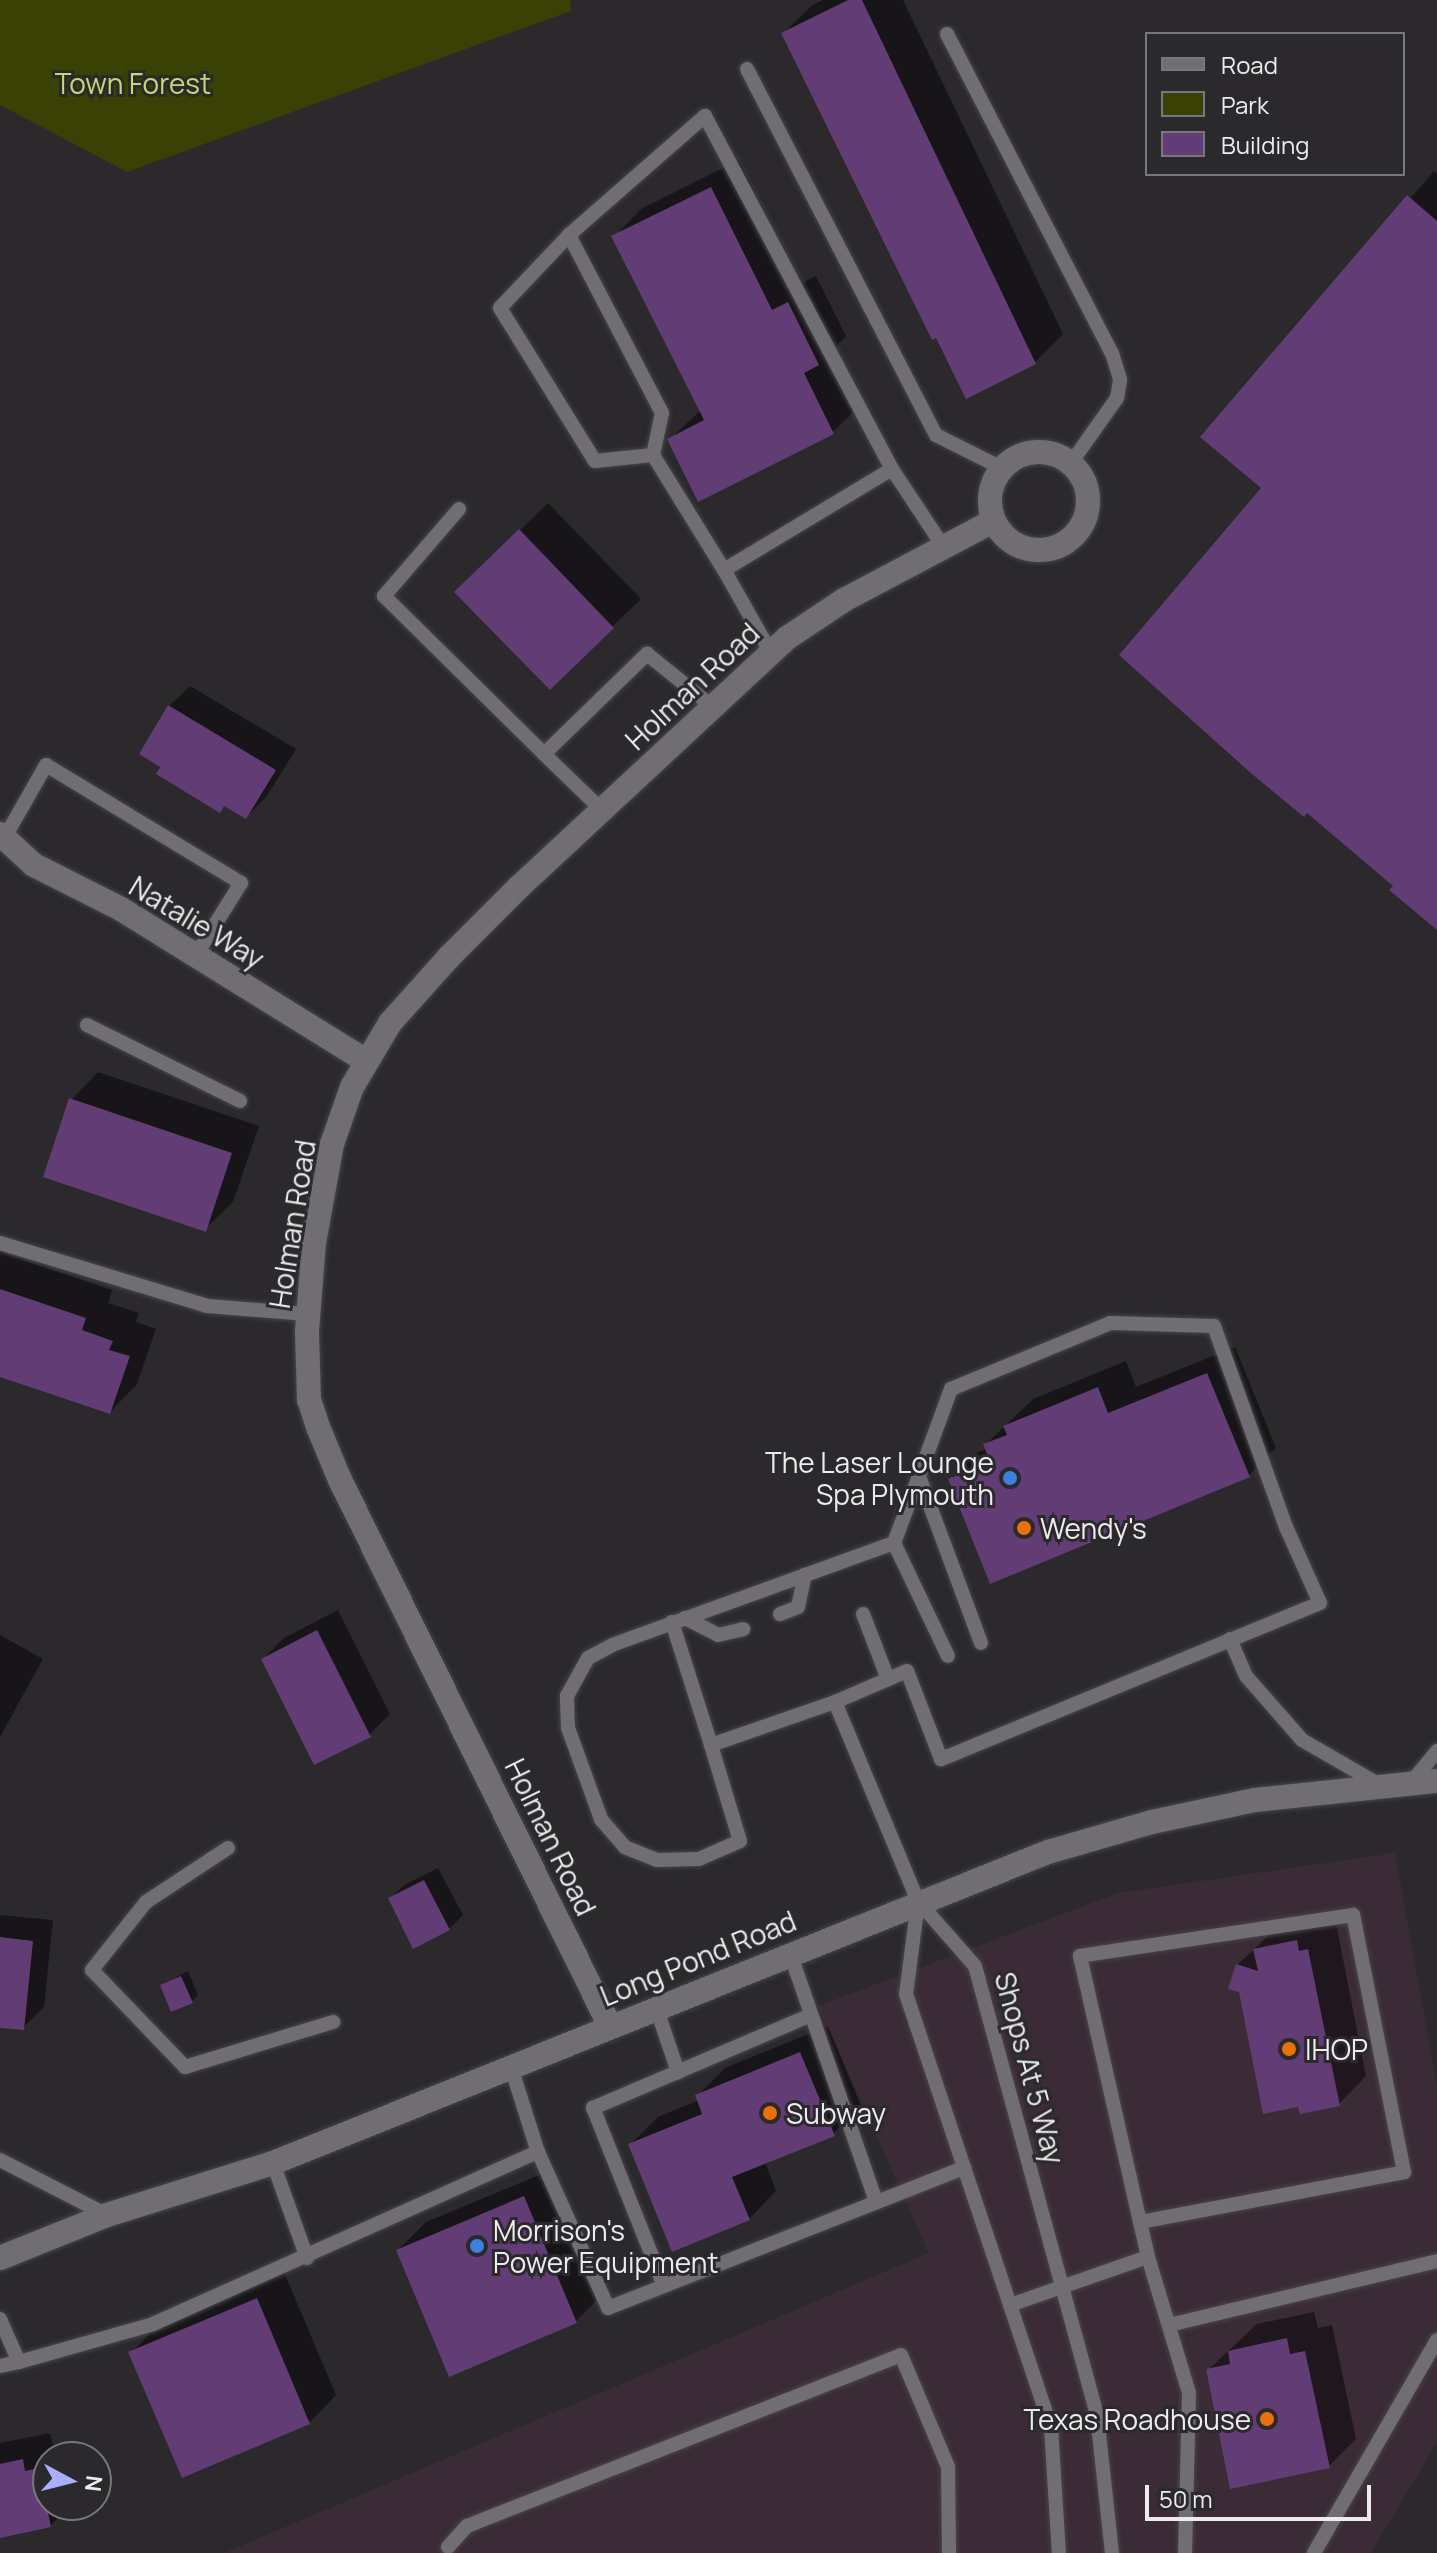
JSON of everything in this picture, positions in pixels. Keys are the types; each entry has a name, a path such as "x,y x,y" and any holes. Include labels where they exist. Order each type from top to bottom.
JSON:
{"street":[{"path":"1030,452 1052,453 1071,463 1083,479 1088,501 1082,525 1065,543 1042,550 1030,550 1015,544 993,521 990,493 1002,468 1030,452"},
{"name":"Holman Road","path":"610,2026 340,1480 309,1400 308,1314 326,1168 341,1115 365,1060 390,1023 449,957 787,638 844,600 993,521"},
{"name":"Natalie Way","path":"2,836 34,865 121,909 365,1060"},
{"name":"Long Pond Road","path":"0,2258 107,2215 273,2163 1036,1856 1152,1822 1255,1800 1437,1781"}],"lane":[{"path":"947,34 1112,353 1120,380 1117,398 1071,463"},
{"path":"747,69 936,435 1002,468"},
{"path":"653,455 595,461 500,308 569,235 705,116 892,469 945,549"},
{"path":"569,235 662,413 653,455 771,653"},
{"path":"724,570 892,469"},
{"path":"459,509 384,596 602,810"},
{"path":"544,754 647,654 713,707"},
{"path":"2,836 46,765 241,883 196,955"},
{"path":"87,1025 240,1101"},
{"path":"0,1243 207,1306 308,1314"},
{"path":"711,1745 835,1702 907,1671 941,1759 1320,1603 1286,1527 1214,1326 1110,1323 951,1389 894,1543 948,1656"},
{"path":"919,1476 981,1643"},
{"path":"678,1620 740,1841 699,1859 657,1860 625,1847 601,1819 568,1728 567,1696 588,1658 678,1620 894,1543"},
{"path":"780,1614 798,1607 805,1575"},
{"path":"863,1614 888,1679"},
{"path":"678,1620 718,1635 743,1629"},
{"path":"1230,1639 1246,1676 1302,1740 1380,1785"},
{"path":"835,1702 918,1901 906,1994 1051,2427 1059,2553"},
{"path":"1410,1784 1437,1751"},
{"path":"228,1848 146,1902 92,1970 185,2067 333,2022"},
{"name":"Shops At 5 Way","path":"918,1901 975,1966 1097,2415 1112,2553"},
{"path":"1140,2222 1404,2172 1353,1915 1080,1956 1140,2222 1148,2257 1189,2393 1185,2553"},
{"path":"790,1953 876,2202"},
{"path":"656,2007 678,2072"},
{"path":"664,2286 593,2108 811,2015"},
{"path":"511,2067 538,2152 608,2308 964,2168"},
{"path":"0,2366 153,2324 307,2258 538,2152"},
{"path":"0,2160 107,2215"},
{"path":"273,2163 307,2258"},
{"path":"1010,2305 1148,2257"},
{"path":"1169,2325 1437,2261"},
{"path":"0,2319 19,2362"},
{"path":"1314,2553 1437,2340"},
{"path":"444,2551 467,2526 901,2355 948,2467 949,2553"}],"shaded area":[{"path":"1395,1853 1437,2085 1437,2442 1371,2553 224,2553 929,2253 818,2006 1118,1893"}],"green space":[{"name":"Town Forest","path":"0,0 570,0 571,11 127,172 0,105"}],"building":[{"path":"848,0 862,0 1036,364 966,399 936,338 932,340 781,33"},
{"path":"711,187 772,310 788,302 819,365 804,373 834,434 698,502 667,439 704,420 611,236"},
{"path":"1407,195 1437,221 1437,930 1389,890 1393,886 1307,813 1304,817 1252,774 1119,655 1261,488 1200,437"},
{"path":"519,529 614,628 550,690 454,592"},
{"path":"168,705 276,770 246,819 224,806 220,813 156,774 160,767 139,754"},
{"path":"69,1098 232,1153 206,1232 43,1177"},
{"path":"0,1289 86,1318 82,1330 113,1341 109,1350 130,1356 110,1414 0,1377"},
{"path":"1207,1373 1250,1477 990,1584 948,1479 990,1462 983,1444 1007,1435 1003,1426 1098,1387 1108,1413"},
{"path":"317,1630 371,1737 314,1765 261,1659"},
{"path":"424,1880 450,1930 413,1949 388,1898"},
{"path":"0,1937 33,1941 24,2030 0,2028"},
{"name":"IHOP","path":"1297,1940 1299,1951 1308,1949 1340,2106 1300,2114 1298,2107 1263,2114 1239,1992 1228,1989 1236,1964 1258,1971 1253,1949"},
{"path":"181,1976 193,2003 171,2012 160,1985"},
{"path":"800,2052 835,2136 732,2177 750,2220 672,2252 628,2144 702,2114 695,2095"},
{"path":"524,2196 577,2323 449,2377 396,2250"},
{"path":"257,2298 310,2424 182,2478 128,2352"},
{"name":"Texas Roadhouse","path":"1287,2338 1290,2354 1305,2351 1330,2468 1230,2489 1206,2369 1230,2364 1228,2351"},
{"path":"23,2459 25,2471 32,2470 32,2521 50,2521 51,2527 0,2538 0,2464"}],"place":[{"name":"The Laser Lounge Spa Plymouth","path":"1010,1478"},
{"name":"Wendy's","path":"1024,1528"},
{"name":"IHOP","path":"1289,2049"},
{"name":"Subway","path":"770,2113"},
{"name":"Morrison's Power Equipment","path":"477,2246"},
{"name":"Texas Roadhouse","path":"1267,2419"}]}
